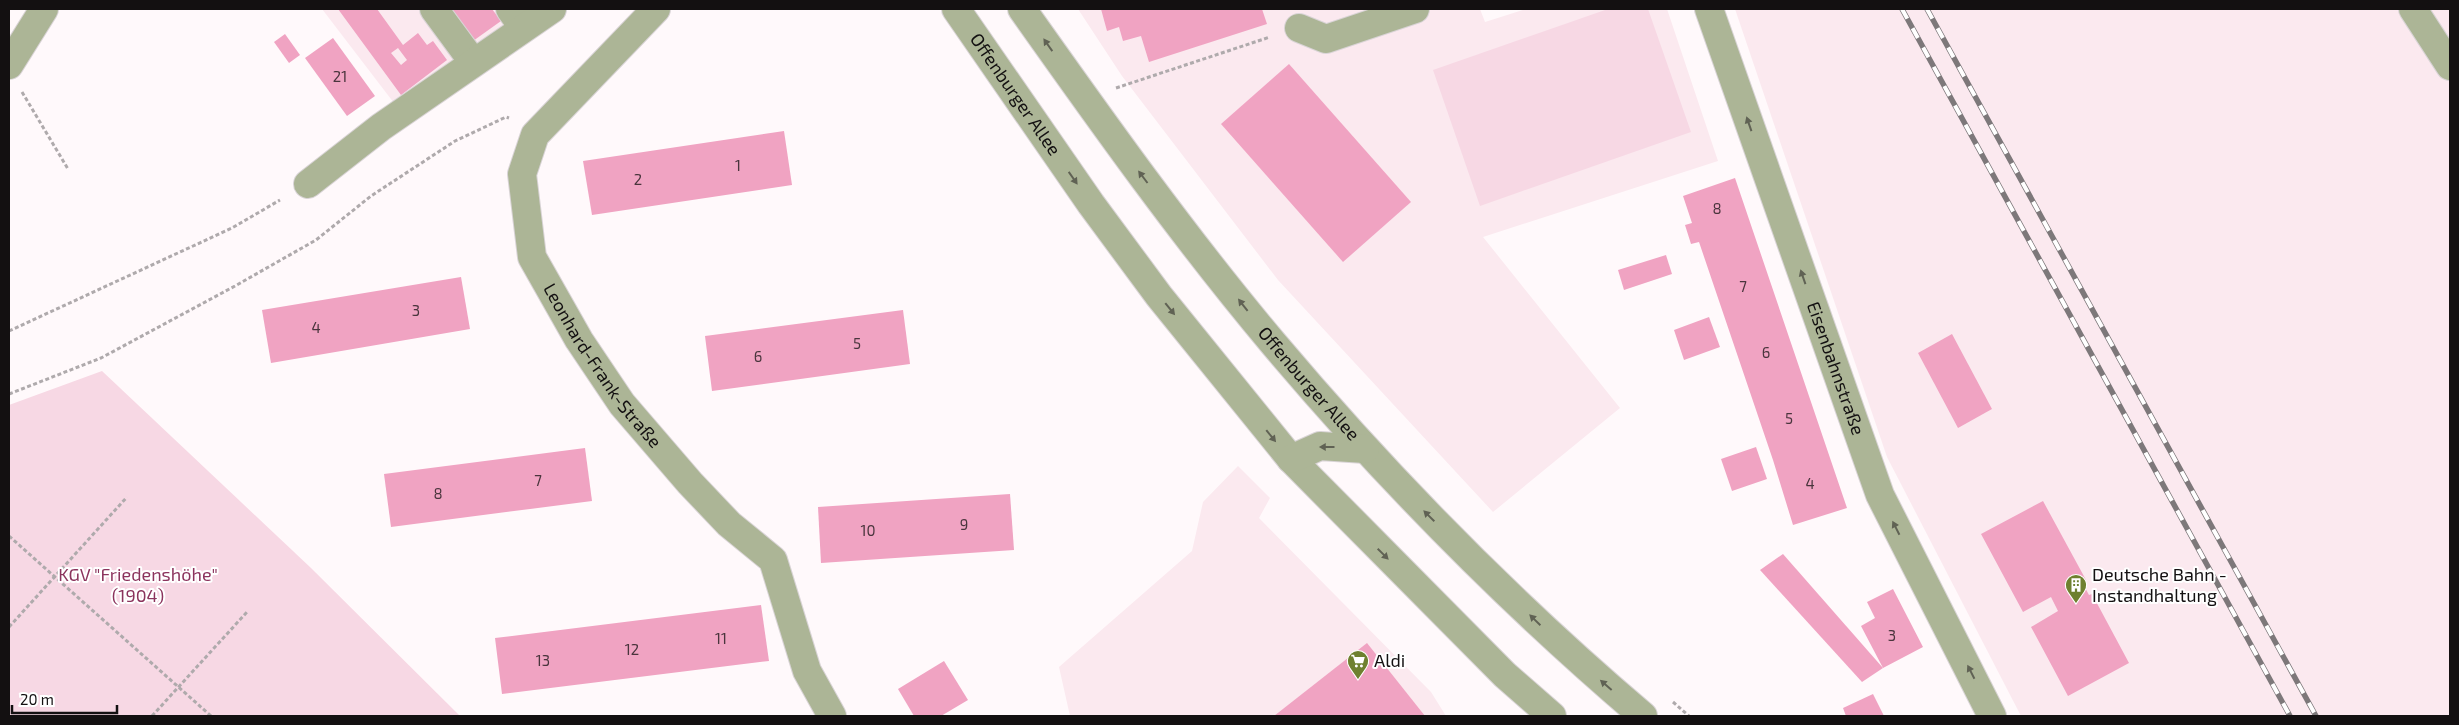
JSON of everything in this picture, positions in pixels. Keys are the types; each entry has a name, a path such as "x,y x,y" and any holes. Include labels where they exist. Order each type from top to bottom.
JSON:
{"street":[{"path":"13,75 44,9"},
{"path":"434,9 473,62"},
{"path":"308,184 381,127 473,62 517,18 552,9"},
{"name":"Leonhard-Frank-Straße","path":"656,9 535,135 522,174 532,257 578,340 622,404 690,483 729,524 773,560 807,671 832,716"},
{"name":"Offenburger Allee","path":"956,9 1108,227 1159,296 1291,459 1505,675 1552,716"},
{"name":"Offenburger Allee","path":"1022,9 1097,115 1188,236 1272,342 1365,449 1489,577 1570,654 1643,716"},
{"path":"1299,28 1326,38 1416,9"},
{"name":"Eisenbahnstraße","path":"1709,9 1880,495 1992,716"},
{"path":"2413,9 2450,66"},
{"path":"1291,459 1320,446 1365,449"}],"path":[{"path":"1118,96 1112,89 1299,28"},
{"path":"13,75 68,169"},
{"path":"9,394 100,358 316,240 371,196 455,141 506,117 535,135"},
{"path":"9,331 232,228 308,184"},
{"path":"9,627 127,498"},
{"path":"9,536 211,716"},
{"path":"152,716 247,612"},
{"path":"1667,697 1689,716"}],"shaded area":[{"path":"322,9 531,9 394,103"},
{"path":"1078,9 1480,9 1485,22 1526,9 1667,9 1718,161 1483,237 1620,408 1493,512 1278,280 1122,76"},
{"path":"1735,9 2450,9 2450,716 2021,716 1887,457"},
{"path":"1238,466 1270,498 1259,518 1431,692 1446,716 1070,716 1059,667 1192,551 1203,502"}],"green space":[{"path":"1608,9 1648,9 1691,132 1480,206 1433,70"},
{"name":"KGV \"Friedenshöhe\" (1904)","path":"102,371 311,568 460,716 9,716 9,405"}],"building":[{"path":"338,9 377,9 403,45 418,33 427,45 433,41 447,60 401,95","holes":["398,48 407,60 401,65 391,53"]},
{"path":"450,9 492,9 501,21 473,41"},
{"path":"1101,9 1262,9 1267,24 1149,62 1141,36 1123,41 1119,27 1107,31"},
{"path":"285,34 300,55 289,63 274,42"},
{"path":"333,38 375,96 347,116 305,58"},
{"path":"1289,64 1411,202 1343,262 1221,124"},
{"path":"784,131 792,185 592,215 583,161"},
{"path":"1735,178 1847,508 1793,525 1773,460 1699,242 1691,244 1685,225 1692,223 1683,196"},
{"path":"1666,255 1672,274 1624,290 1618,270"},
{"path":"461,277 470,329 271,363 262,310"},
{"path":"903,310 910,364 712,391 705,336"},
{"path":"1709,317 1720,347 1684,360 1674,330"},
{"path":"1952,334 1992,409 1958,428 1918,353"},
{"path":"1756,447 1767,479 1732,491 1721,459"},
{"path":"585,448 592,501 391,527 384,474"},
{"path":"1010,494 1014,550 821,563 818,507"},
{"name":"Deutsche Bahn - Instandhaltung","path":"2043,501 2086,580 2082,582 2089,595 2092,594 2129,663 2068,696 2031,627 2058,611 2051,597 2023,612 1981,534"},
{"path":"1783,554 1883,668 1862,682 1760,570"},
{"path":"1893,589 1923,647 1883,668 1861,626 1875,618 1867,602"},
{"path":"761,605 769,661 502,694 495,638"},
{"name":"Aldi","path":"1367,643 1425,716 1274,716"},
{"path":"944,661 968,700 941,716 914,716 898,689"},
{"path":"1873,694 1884,716 1846,716 1843,708"}],"railway":[{"path":"1902,9 2290,716"},
{"path":"1927,9 2316,716"}],"place":[{"name":"Deutsche Bahn - Instandhaltung","path":"2076,604"},
{"name":"Aldi","path":"1358,680"}]}
